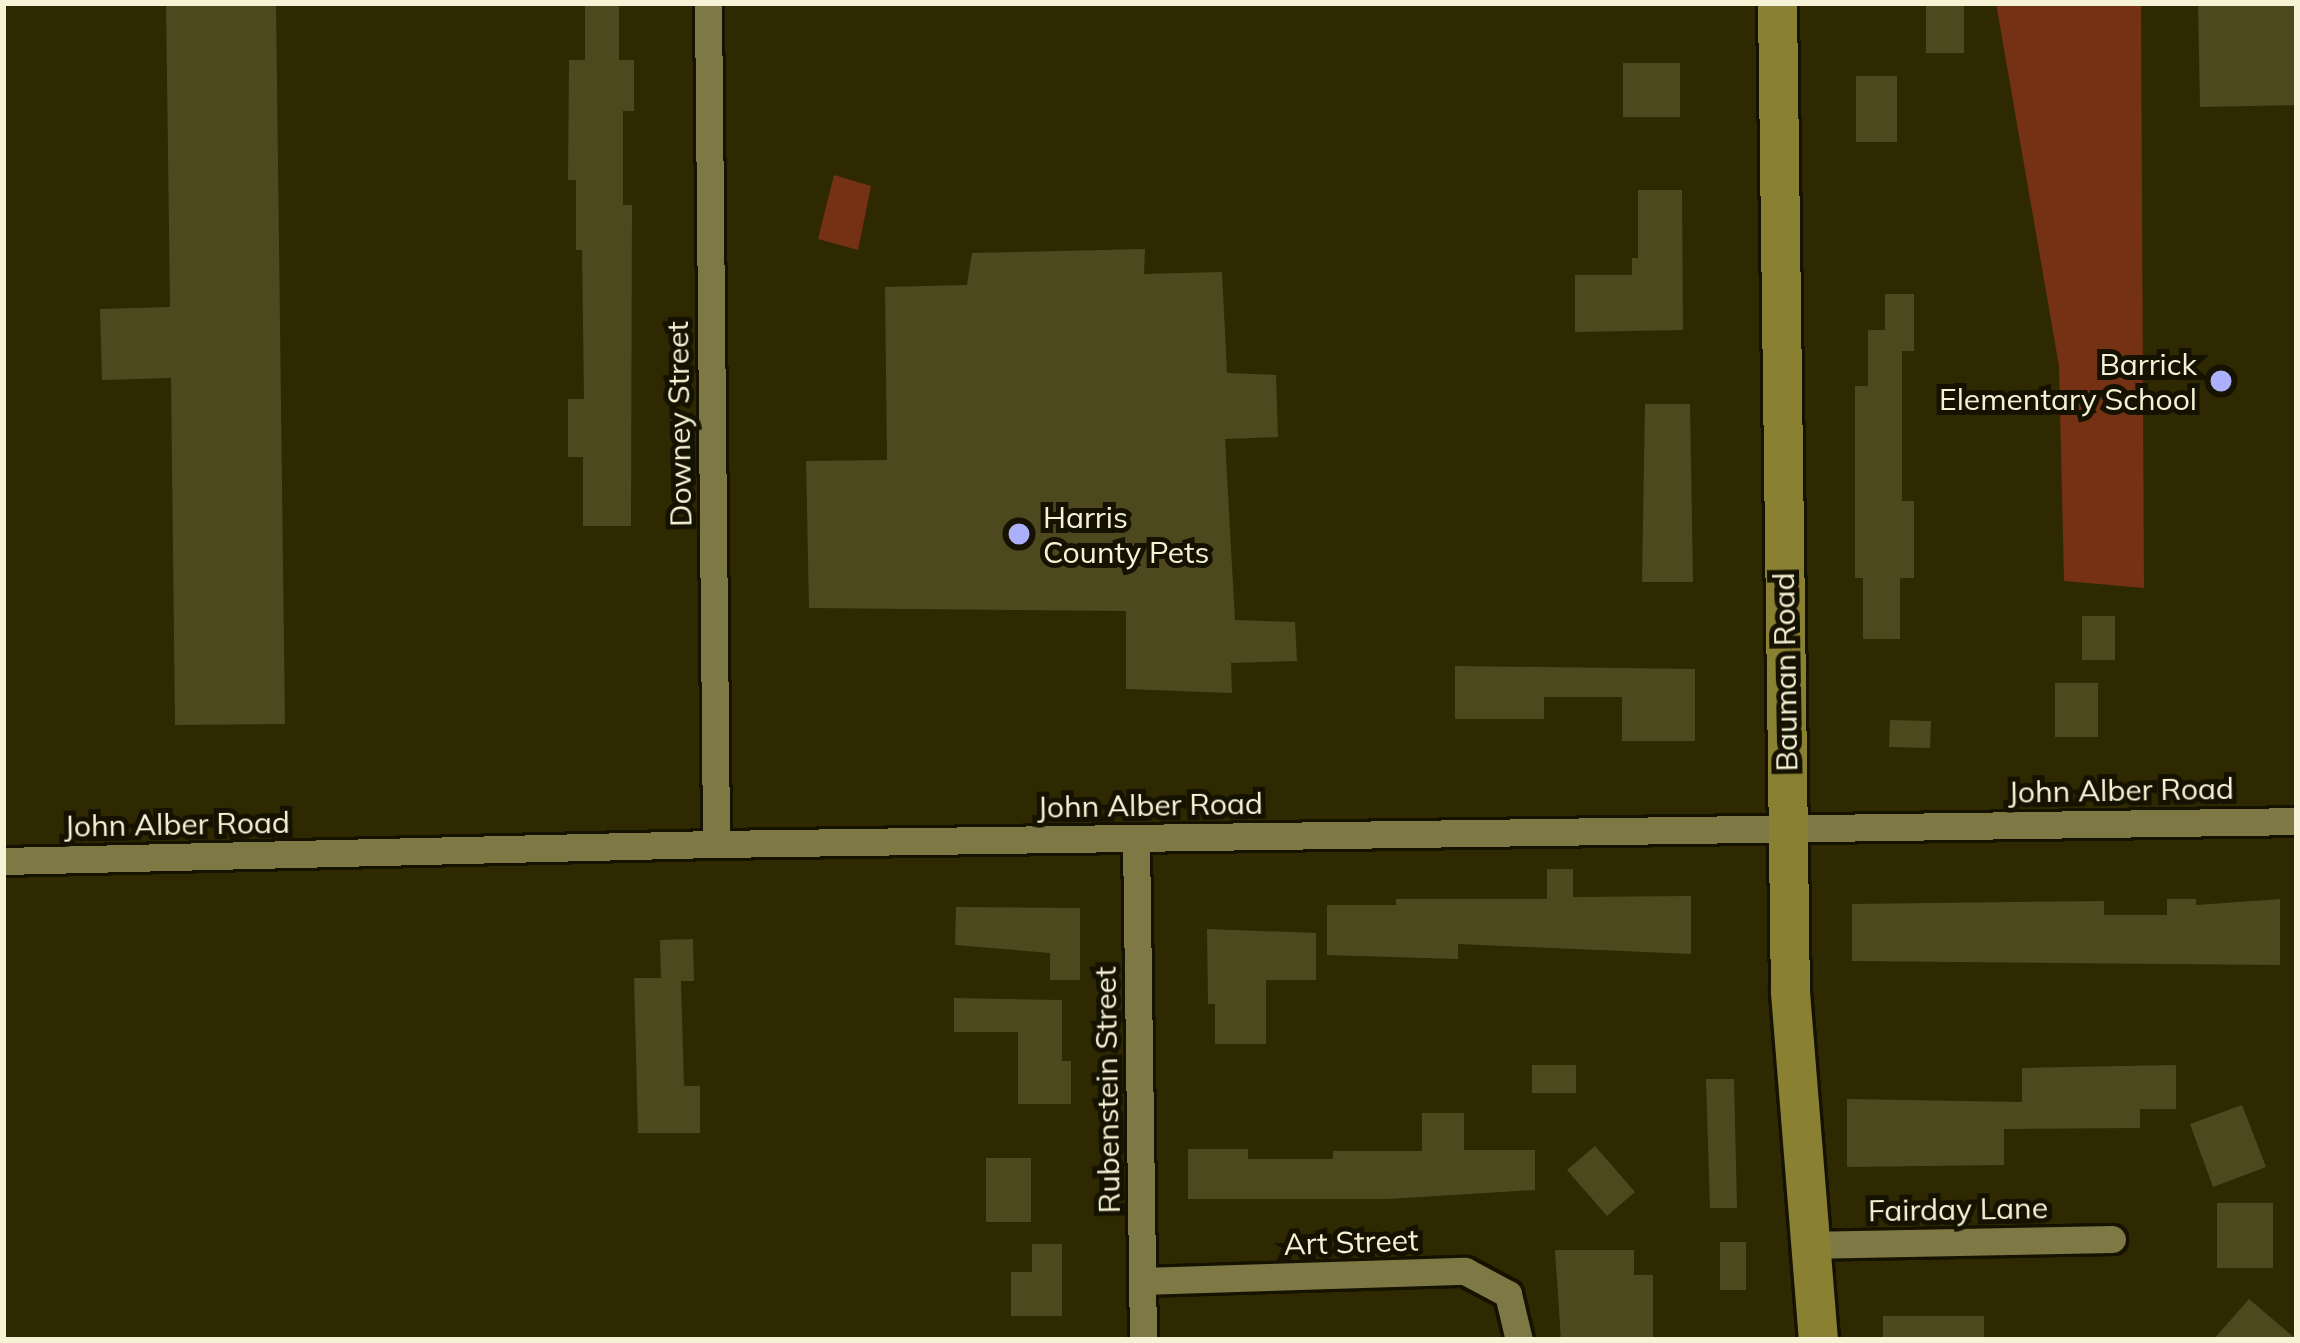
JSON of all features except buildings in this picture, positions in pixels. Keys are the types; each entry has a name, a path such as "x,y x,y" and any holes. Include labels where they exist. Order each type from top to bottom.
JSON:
{"street":[{"name":"Downey Street","path":"708,3 716,844"},
{"name":"Bauman Road","path":"1778,3 1790,992 1806,1245 1818,1340"},
{"name":"John Alber Road","path":"3,861 716,844 2297,821"},
{"name":"Rubenstein Street","path":"1136,838 1143,1340"},
{"name":"Fairday Lane","path":"1806,1245 2112,1239"},
{"name":"Art Street","path":"1142,1281 1465,1271 1508,1294 1519,1340"}],"shaded area":[{"path":"1996,3 2141,3 2144,588 2064,581 2059,366"},
{"path":"834,175 871,186 858,250 818,239"}],"place":[{"name":"Barrick Elementary School","path":"2221,381"},
{"name":"Harris County Pets","path":"1019,534"}]}
